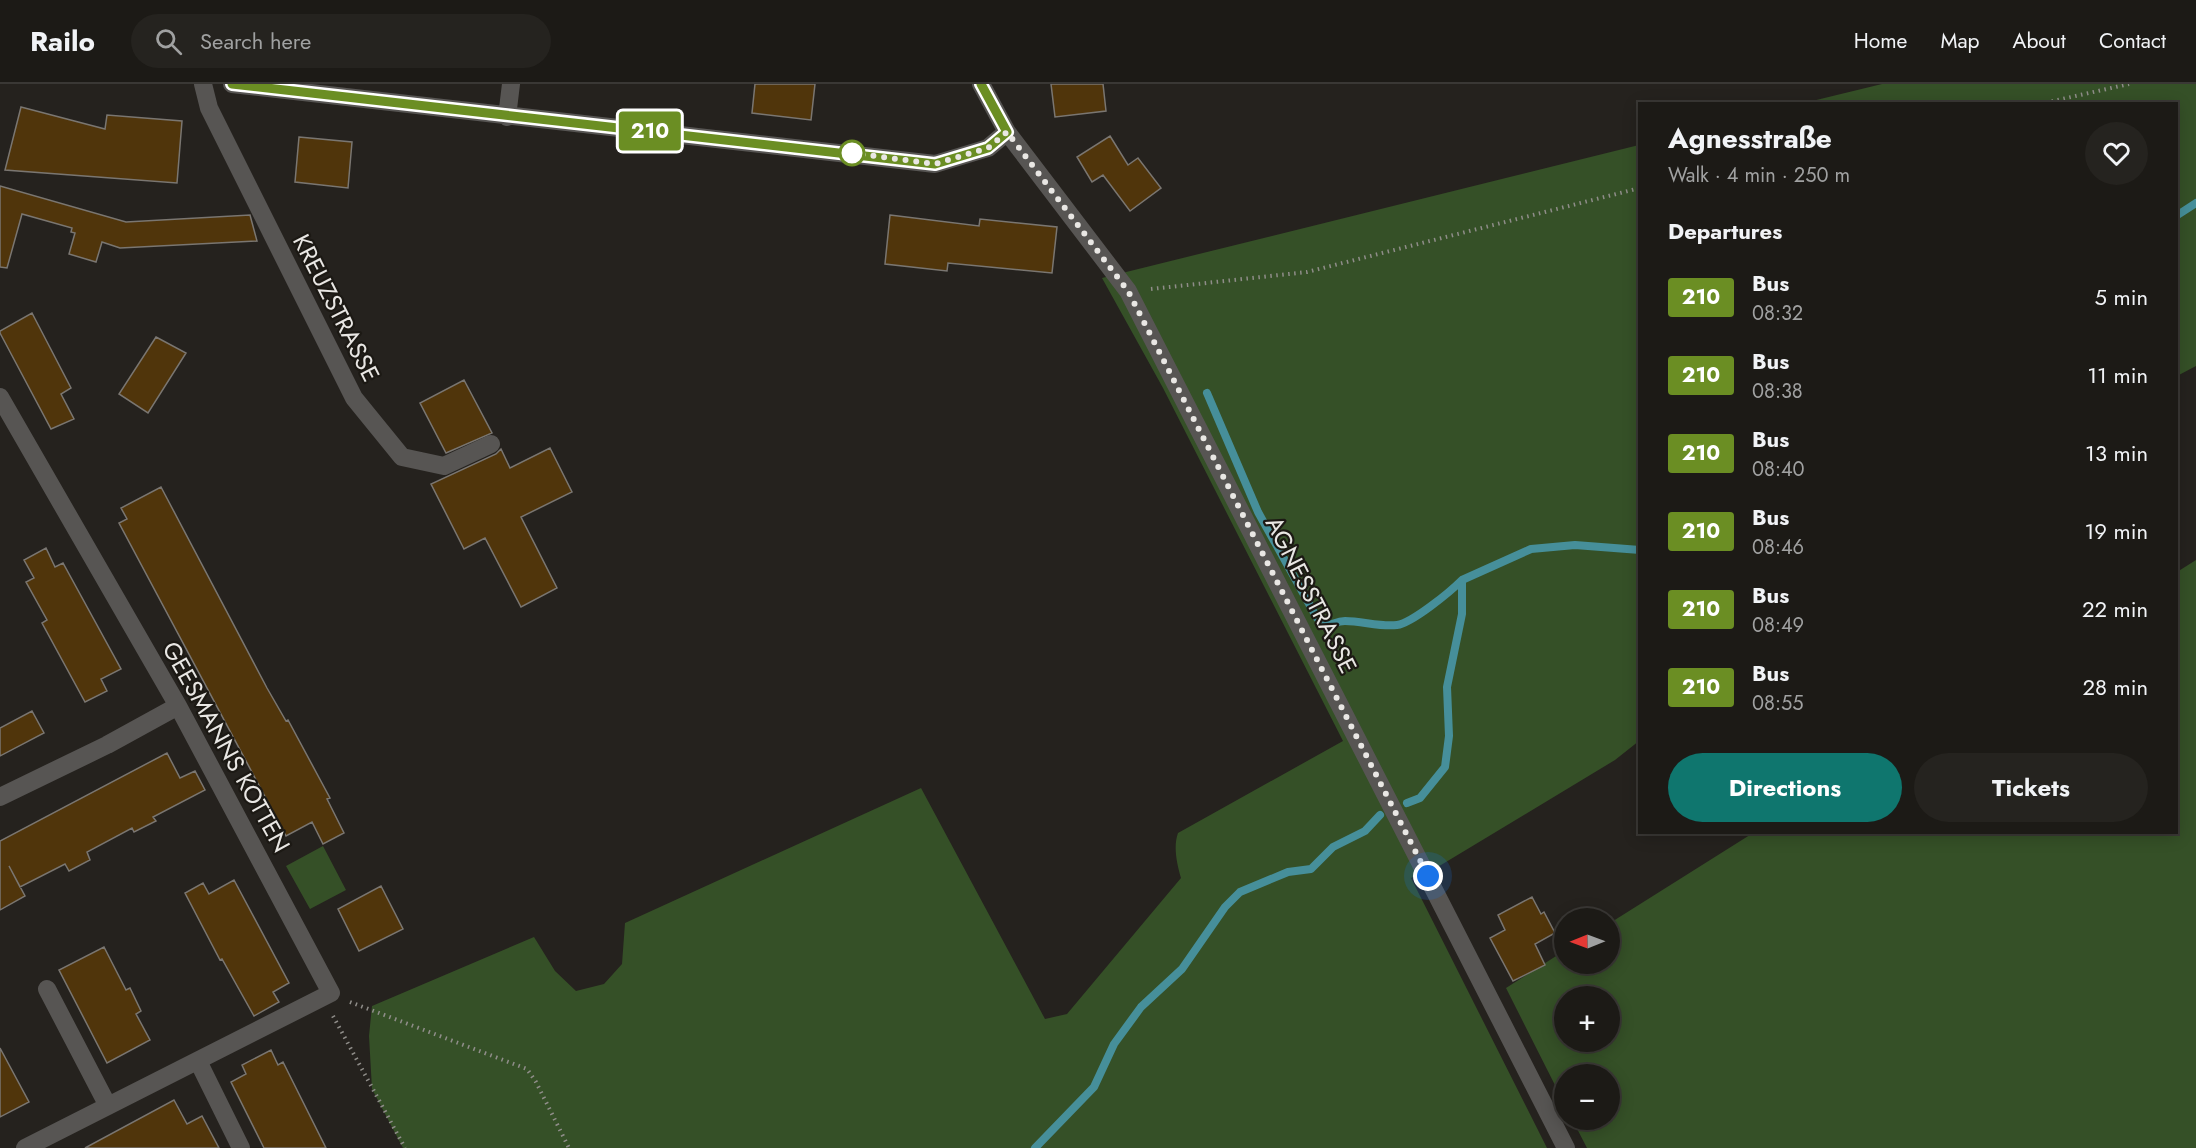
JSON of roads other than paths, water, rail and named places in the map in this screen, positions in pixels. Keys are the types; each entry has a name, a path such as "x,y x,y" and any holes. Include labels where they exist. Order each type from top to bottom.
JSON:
{"street":[{"name":"KREUZSTRASSE","path":"203,84 209,108 354,399 387,441 402,458 444,466 490,444"},
{"path":"232,84 935,164 988,148 1007,132"},
{"path":"507,117 511,84"},
{"name":"AGNESSTRASSE","path":"981,84 1007,132 1128,291 1566,1148"},
{"name":"GEESMANNS KOTTEN","path":"0,398 178,706 327,995 198,1061"},
{"path":"0,797 106,745 178,706"},
{"path":"47,989 108,1106"},
{"path":"25,1148 198,1061 241,1148"}],"waterway":[{"path":"2178,215 2196,203"},
{"path":"1207,393 1258,512 1321,622 1327,625 1340,621 1384,625 1404,623 1440,599 1462,580"},
{"path":"1407,803 1420,798 1445,767 1449,736 1447,687 1462,614 1462,580 1531,549 1575,545 1638,550"},
{"path":"1035,1148 1094,1087 1114,1044 1141,1007 1182,969 1225,907 1240,892 1288,872 1311,869 1333,847 1365,831 1380,815"}]}
